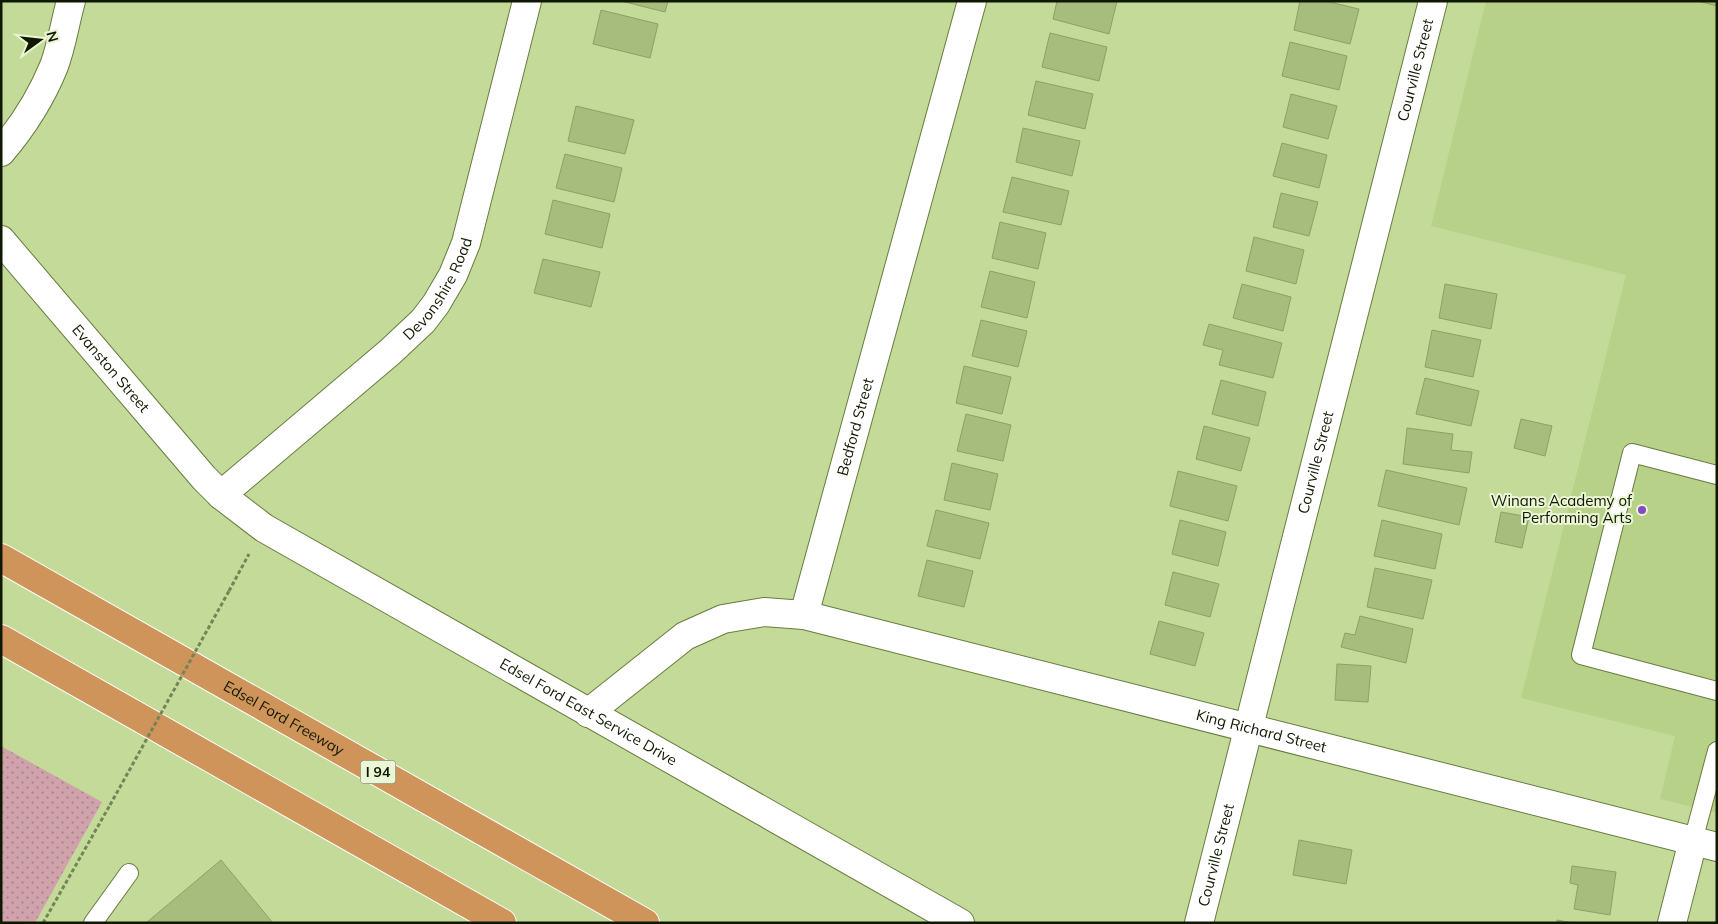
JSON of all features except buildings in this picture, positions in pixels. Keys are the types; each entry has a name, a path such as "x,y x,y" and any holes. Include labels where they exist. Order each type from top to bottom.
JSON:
{"highway":[{"name":"Edsel Ford Freeway","path":"1,558 645,923"},
{"path":"1,639 502,923"}],"street":[{"path":"1,152 35,107 55,64 71,1"},
{"name":"Devonshire Road","path":"221,495 390,352 423,321 436,304 453,275 466,243 527,1"},
{"name":"Bedford Street","path":"804,615 972,1"},
{"name":"Courville Street","path":"1199,923 1433,1"},
{"name":"Evanston Street","path":"1,240 204,478 221,495"},
{"name":"Edsel Ford East Service Drive","path":"221,495 264,528 960,923"},
{"path":"588,712 686,636 716,622 723,619 764,612 804,615"},
{"name":"King Richard Street","path":"804,615 1705,844"},
{"path":"1672,923 1705,844"}],"lane":[{"path":"1717,475 1632,453 1581,655 1717,691"},
{"path":"1705,844 1717,751"},
{"path":"93,923 129,873"}],"path":[{"path":"43,923 264,528"}],"shaded area":[{"name":"Winans Academy of Performing Arts","path":"1486,1 1717,1 1717,813 1660,799 1675,736 1521,698 1626,275 1431,226"},
{"path":"1,746 102,802 35,923 1,923"}],"place":[{"name":"Winans Academy of Performing Arts","path":"1642,510"}]}
